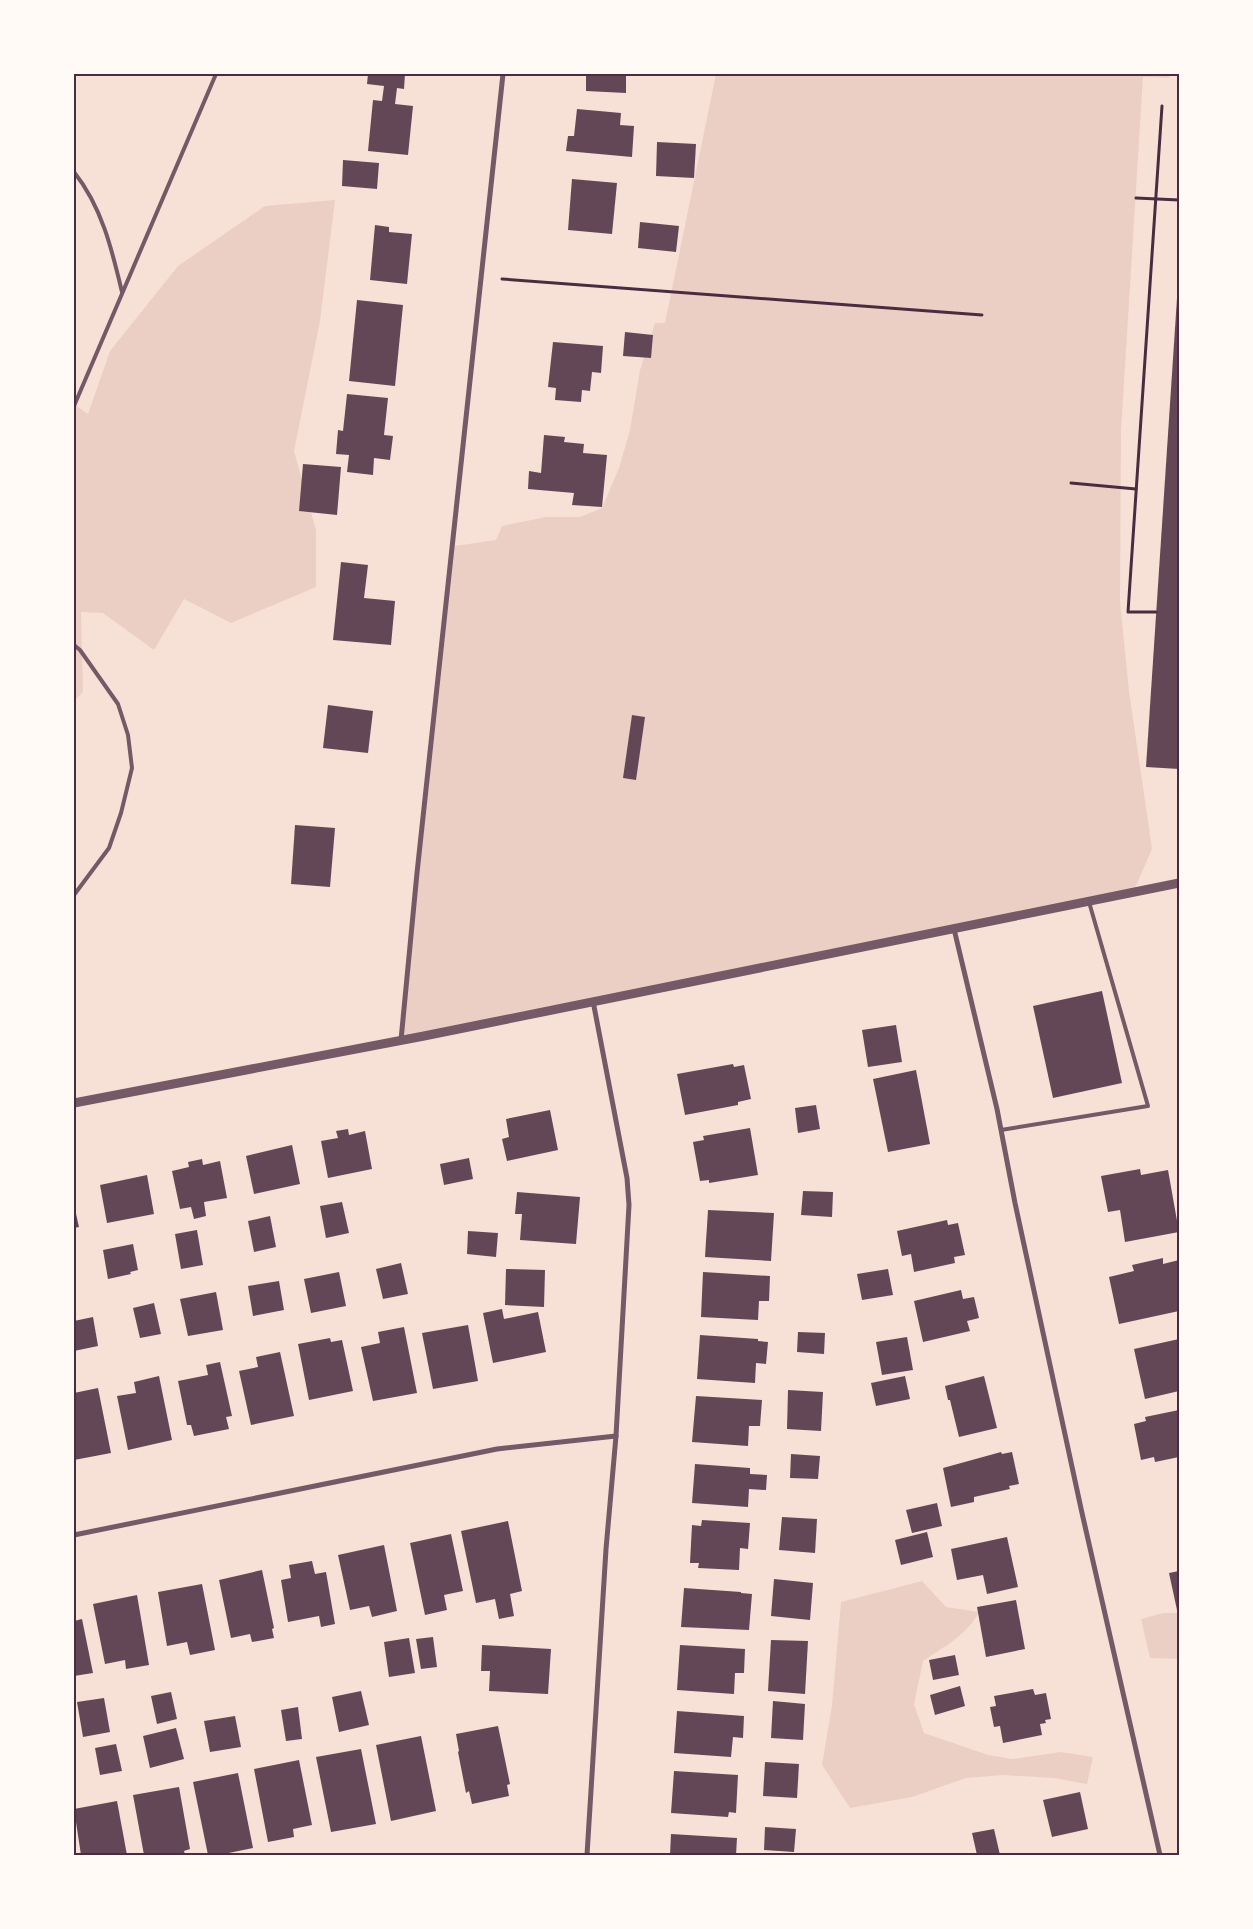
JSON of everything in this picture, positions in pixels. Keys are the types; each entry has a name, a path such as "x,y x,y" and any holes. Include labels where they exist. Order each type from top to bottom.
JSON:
{"street":[{"path":"401,1040 417,873 503,74"},
{"path":"74,1104 1179,883"},
{"path":"954,929 1001,1130 1015,1203 1091,1551 1160,1855"},
{"path":"587,1855 606,1548 616,1436 629,1199 627,1178 593,1001"},
{"path":"74,1535 497,1449 616,1436"}],"lane":[{"path":"74,406 216,74"},
{"path":"74,172 86,187 109,237 122,292"},
{"path":"74,645 80,650 118,704 128,734 132,768 121,813 109,848 74,895"},
{"path":"1001,1130 1148,1106 1089,902"}],"path":[{"path":"1156,612 1128,612 1162,106"},
{"path":"1136,198 1179,200"},
{"path":"481,277 982,315"},
{"path":"1072,484 1136,489"}],"shaded area":[{"path":"716,74 1170,74 1169,78 1143,77 1121,431 1120,601 1129,691 1152,849 1133,893 401,1040 455,546 496,540 502,526 546,517 580,517 602,508 619,468 630,430 640,370 655,323 665,323"},
{"path":"335,200 320,321 294,451 316,530 316,587 231,623 184,599 154,650 103,613 81,612 83,692 74,701 74,404 88,414 110,351 178,266 265,206"},
{"path":"922,1581 946,1607 979,1612 969,1627 923,1661 914,1704 924,1733 988,1755 1013,1759 1061,1752 1093,1757 1087,1784 1054,1778 1003,1775 966,1778 912,1797 850,1808 822,1765 832,1705 841,1602"},
{"path":"1163,1613 1179,1613 1179,1659 1150,1658 1141,1619"}],"building":[{"path":"368,74 405,74 404,89 397,88 395,104 413,106 408,155 368,151 373,100 382,101 384,86 367,84"},
{"path":"586,74 626,74 626,93 586,91"},
{"path":"577,109 621,113 620,125 634,126 632,157 566,151 568,136 574,136"},
{"path":"657,142 696,144 694,178 656,176"},
{"path":"343,160 379,163 377,189 342,186"},
{"path":"572,179 617,183 612,234 568,230"},
{"path":"640,222 679,226 676,252 638,248"},
{"path":"375,225 389,227 389,232 412,234 407,284 370,280"},
{"path":"1179,283 1179,769 1146,767"},
{"path":"357,300 403,305 395,386 349,381"},
{"path":"625,332 653,335 651,358 623,356"},
{"path":"553,342 603,346 601,373 592,372 590,391 582,390 581,402 555,400 556,388 548,387"},
{"path":"347,394 388,398 384,435 393,436 390,460 374,458 373,475 347,472 349,455 336,454 338,430 343,431"},
{"path":"544,435 565,437 564,442 584,444 583,453 607,455 602,507 572,505 574,493 528,489 529,471 541,473"},
{"path":"303,464 341,467 337,515 299,511"},
{"path":"341,562 368,565 364,598 395,601 391,645 333,640"},
{"path":"328,705 373,711 368,753 323,748"},
{"path":"632,715 645,717 636,780 623,778"},
{"path":"295,825 335,828 330,887 291,884"},
{"path":"1102,991 1122,1083 1053,1098 1033,1006"},
{"path":"896,1025 902,1062 868,1067 862,1030"},
{"path":"733,1064 734,1067 744,1065 751,1099 738,1102 738,1105 685,1115 677,1074"},
{"path":"916,1070 930,1144 888,1152 873,1079"},
{"path":"816,1105 820,1129 798,1133 795,1108"},
{"path":"550,1110 558,1150 507,1161 502,1139 509,1137 506,1119"},
{"path":"750,1128 758,1175 709,1183 709,1180 700,1181 693,1142 704,1140 703,1136"},
{"path":"348,1129 349,1135 365,1131 372,1169 328,1178 321,1141 338,1138 336,1131"},
{"path":"292,1145 300,1184 254,1194 246,1156"},
{"path":"469,1158 473,1179 444,1185 440,1164"},
{"path":"202,1159 203,1165 220,1161 227,1198 204,1202 206,1216 194,1219 191,1207 180,1209 172,1171 189,1167 188,1162"},
{"path":"1140,1169 1141,1175 1168,1170 1179,1232 1125,1242 1120,1210 1108,1212 1101,1176"},
{"path":"147,1175 154,1214 107,1223 100,1185"},
{"path":"803,1191 833,1192 832,1217 801,1215"},
{"path":"517,1192 580,1197 576,1244 520,1240 522,1214 515,1214"},
{"path":"342,1202 349,1233 326,1238 320,1206"},
{"path":"74,1205 79,1227 74,1228"},
{"path":"708,1210 774,1213 771,1261 705,1257"},
{"path":"270,1216 276,1247 254,1252 248,1221"},
{"path":"947,1220 948,1225 958,1223 965,1255 954,1257 955,1263 914,1272 911,1254 902,1256 897,1231"},
{"path":"197,1230 203,1265 181,1269 175,1234"},
{"path":"468,1231 498,1233 496,1257 467,1254"},
{"path":"133,1244 138,1270 130,1272 131,1274 108,1279 103,1250"},
{"path":"1163,1258 1163,1264 1179,1260 1179,1311 1119,1324 1109,1277 1134,1271 1132,1265"},
{"path":"401,1263 408,1294 383,1299 376,1269"},
{"path":"506,1269 545,1270 544,1307 505,1305"},
{"path":"888,1269 893,1295 862,1300 857,1274"},
{"path":"339,1272 346,1306 311,1313 304,1279"},
{"path":"703,1272 770,1276 769,1301 759,1301 758,1320 701,1317"},
{"path":"279,1281 284,1310 253,1316 248,1286"},
{"path":"961,1290 963,1299 974,1297 979,1318 967,1321 970,1331 923,1342 914,1301"},
{"path":"216,1292 223,1330 188,1336 180,1299"},
{"path":"154,1303 161,1334 140,1338 133,1308"},
{"path":"502,1309 504,1319 538,1312 546,1352 493,1363 483,1313"},
{"path":"93,1317 98,1346 74,1351 74,1321"},
{"path":"468,1325 478,1381 433,1389 422,1333"},
{"path":"404,1327 417,1393 373,1401 361,1347 380,1343 378,1332"},
{"path":"798,1332 825,1333 824,1354 797,1352"},
{"path":"700,1335 758,1339 758,1341 768,1342 766,1364 756,1363 755,1383 697,1379"},
{"path":"907,1337 913,1370 882,1375 876,1342"},
{"path":"330,1338 331,1342 342,1340 353,1391 309,1400 298,1344"},
{"path":"1179,1339 1179,1391 1145,1399 1134,1349"},
{"path":"280,1352 294,1416 251,1425 239,1371 258,1367 256,1357"},
{"path":"220,1362 232,1416 226,1417 229,1429 194,1436 191,1425 187,1425 178,1381 208,1375 206,1365"},
{"path":"159,1376 172,1440 128,1450 117,1396 136,1393 134,1382"},
{"path":"905,1376 910,1399 876,1406 871,1383"},
{"path":"984,1376 997,1428 959,1437 945,1386"},
{"path":"98,1388 111,1453 74,1460 74,1401 76,1401 74,1393"},
{"path":"788,1390 823,1392 821,1431 787,1429"},
{"path":"696,1396 762,1400 760,1426 749,1426 748,1446 692,1442"},
{"path":"1179,1410 1179,1457 1155,1462 1154,1457 1141,1460 1134,1424 1146,1421 1145,1417"},
{"path":"1001,1452 1002,1454 1012,1452 1019,1484 1009,1486 1010,1489 974,1497 974,1502 951,1507 943,1468"},
{"path":"791,1454 820,1456 818,1479 790,1478"},
{"path":"695,1464 750,1468 750,1474 767,1475 766,1490 749,1489 748,1507 692,1503"},
{"path":"937,1503 942,1526 912,1533 906,1510"},
{"path":"782,1517 817,1519 815,1553 779,1550"},
{"path":"702,1520 750,1523 748,1549 740,1548 739,1570 698,1568 699,1563 690,1563 692,1525 701,1526"},
{"path":"508,1521 522,1591 510,1594 514,1616 499,1619 495,1599 476,1603 461,1531"},
{"path":"927,1532 933,1557 901,1565 895,1540"},
{"path":"451,1534 463,1591 444,1595 447,1610 425,1615 410,1543"},
{"path":"1007,1537 1018,1587 987,1594 983,1575 957,1580 951,1549"},
{"path":"384,1545 397,1611 372,1617 369,1606 350,1610 338,1555"},
{"path":"312,1561 315,1574 326,1572 335,1624 321,1627 319,1616 288,1622 281,1580 291,1578 289,1565"},
{"path":"262,1570 274,1628 272,1629 274,1638 252,1642 250,1634 231,1638 219,1580"},
{"path":"1179,1571 1179,1609 1177,1610 1169,1573"},
{"path":"774,1579 813,1583 810,1620 771,1616"},
{"path":"202,1584 215,1650 190,1655 187,1642 167,1646 158,1592"},
{"path":"684,1588 752,1594 749,1630 681,1627"},
{"path":"137,1595 149,1665 126,1669 125,1660 105,1664 93,1604"},
{"path":"1016,1600 1025,1649 986,1657 977,1607"},
{"path":"82,1619 93,1673 74,1676 74,1621"},
{"path":"433,1637 437,1667 421,1669 416,1639"},
{"path":"409,1638 415,1673 389,1677 384,1642"},
{"path":"771,1640 808,1641 805,1694 768,1691"},
{"path":"482,1645 551,1649 548,1694 489,1691 490,1671 481,1671"},
{"path":"680,1645 745,1649 744,1673 735,1673 734,1694 677,1690"},
{"path":"955,1655 959,1675 933,1680 929,1660"},
{"path":"960,1686 965,1706 935,1715 930,1695"},
{"path":"1033,1689 1035,1695 1046,1693 1051,1719 1045,1720 1046,1723 1040,1724 1042,1735 1003,1743 1000,1726 994,1727 990,1707 996,1706 994,1696"},
{"path":"361,1691 369,1725 339,1732 332,1697"},
{"path":"171,1692 177,1719 157,1724 151,1696"},
{"path":"104,1698 110,1732 83,1737 77,1702"},
{"path":"773,1701 805,1704 803,1740 771,1738"},
{"path":"298,1707 302,1739 286,1741 281,1710"},
{"path":"677,1711 744,1716 743,1738 733,1737 731,1757 674,1753"},
{"path":"235,1716 241,1747 210,1752 204,1721"},
{"path":"498,1726 510,1784 507,1785 509,1796 472,1804 469,1791 466,1793 456,1734"},
{"path":"176,1728 184,1759 150,1768 143,1736"},
{"path":"421,1736 436,1811 391,1821 376,1745"},
{"path":"116,1744 122,1771 100,1775 95,1748"},
{"path":"361,1749 376,1824 331,1832 316,1757"},
{"path":"299,1760 312,1825 293,1829 294,1837 268,1842 254,1769"},
{"path":"765,1762 799,1764 797,1798 763,1796"},
{"path":"674,1771 738,1775 736,1813 729,1812 728,1817 671,1813"},
{"path":"238,1773 253,1848 219,1855 208,1855 193,1782"},
{"path":"179,1787 190,1849 184,1851 185,1855 144,1855 133,1795"},
{"path":"1080,1792 1088,1829 1052,1837 1043,1800"},
{"path":"117,1801 127,1855 81,1855 74,1809"},
{"path":"765,1827 796,1829 794,1852 764,1850"},
{"path":"994,1829 1000,1855 977,1855 972,1833"},
{"path":"671,1834 737,1838 736,1855 670,1855"}]}
